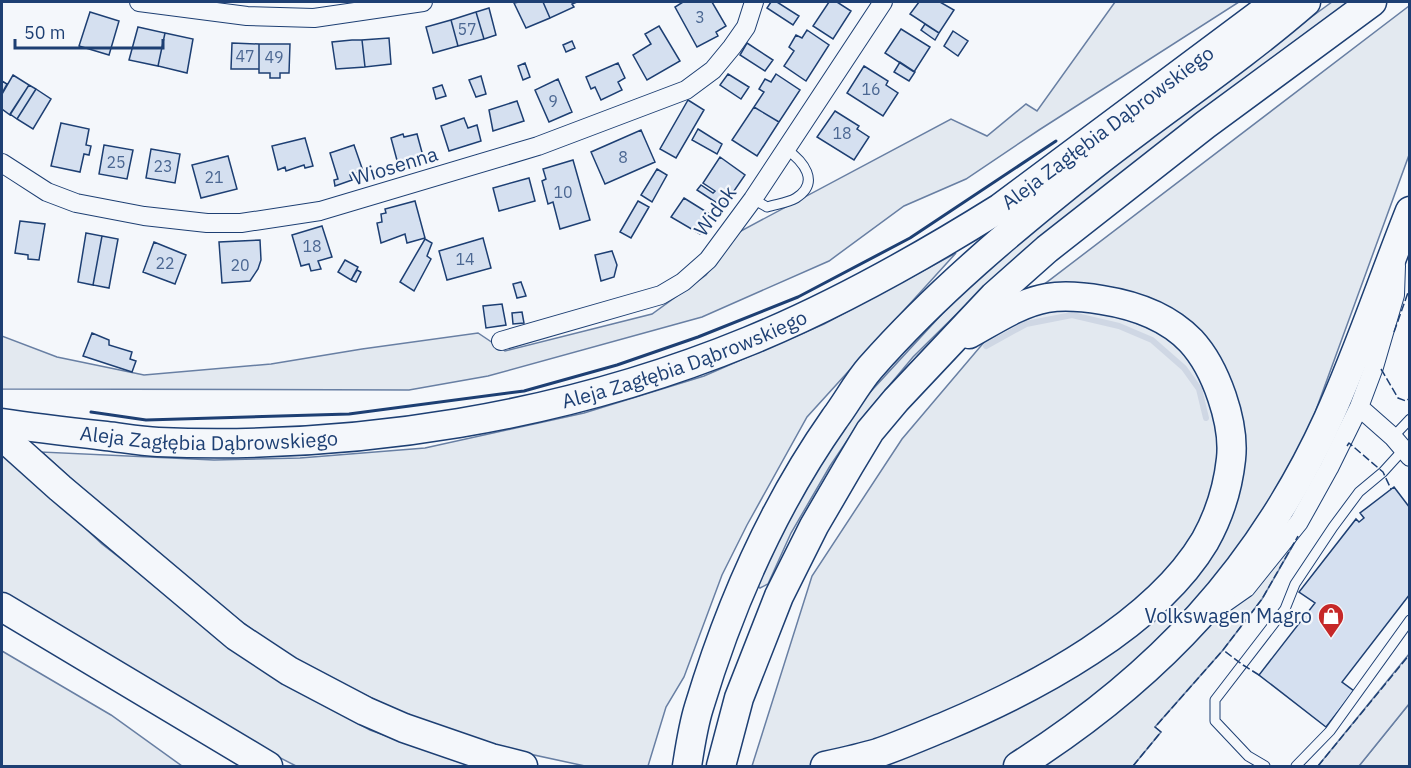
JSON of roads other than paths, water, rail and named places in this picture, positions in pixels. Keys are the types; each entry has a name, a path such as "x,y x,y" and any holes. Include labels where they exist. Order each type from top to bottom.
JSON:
{"main road":[{"name":"Aleja Zagłębia Dąbrowskiego","path":"2,423 155,442 237,443 326,439 442,426 495,416 574,399 682,366 751,340 850,294 957,235 1000,208 1275,2"},
{"path":"687,766 698,709 749,568 772,520 816,445 869,370 916,318 990,249 1093,165 1306,2"},
{"path":"721,766 740,698 778,596 814,526 870,431 896,400 994,296 1047,249 1205,125 1371,2"},
{"path":"1018,766 1059,740 1110,702 1146,671 1193,625 1259,543 1294,486 1328,420 1349,372 1410,211"},
{"path":"825,766 879,752 981,711 1059,671 1123,627 1172,583 1204,541 1219,513 1232,458 1231,435 1225,410 1217,382 1206,361 1191,341 1170,324 1144,311 1117,302 1068,297 1046,299 1016,309 946,347"},
{"path":"2,436 60,488 236,636 281,665 328,692 404,728 491,758 523,766"},
{"path":"2,607 268,766"},
{"path":"131,684 231,766"}],"street":[{"path":"139,2 247,16 314,18 423,2"},
{"name":"Wiosenna","path":"2,163 47,192 75,203 144,216 207,223 241,223 321,211 538,146 686,90 713,70 732,47 746,27 754,2"},
{"name":"Widok","path":"501,341 661,295 683,282 708,260 753,199 883,2"},
{"path":"1193,625 1246,588 1299,522 1359,407 1374,367 1395,295 1396,246"},
{"path":"1359,407 1402,448"}],"lane":[{"path":"753,199 767,207 795,199 807,188 808,174 801,160 786,148"},
{"path":"1265,766 1248,756 1215,721 1215,700 1285,609 1295,584 1359,492 1383,472 1402,448 1410,419"},
{"path":"1296,766 1330,731 1410,620"}],"waterway":[{"path":"986,346 1026,324 1072,315 1119,326 1152,340 1184,368 1199,389 1206,418"}],"place":[{"name":"Volkswagen Magro","path":"1331,639"}]}
